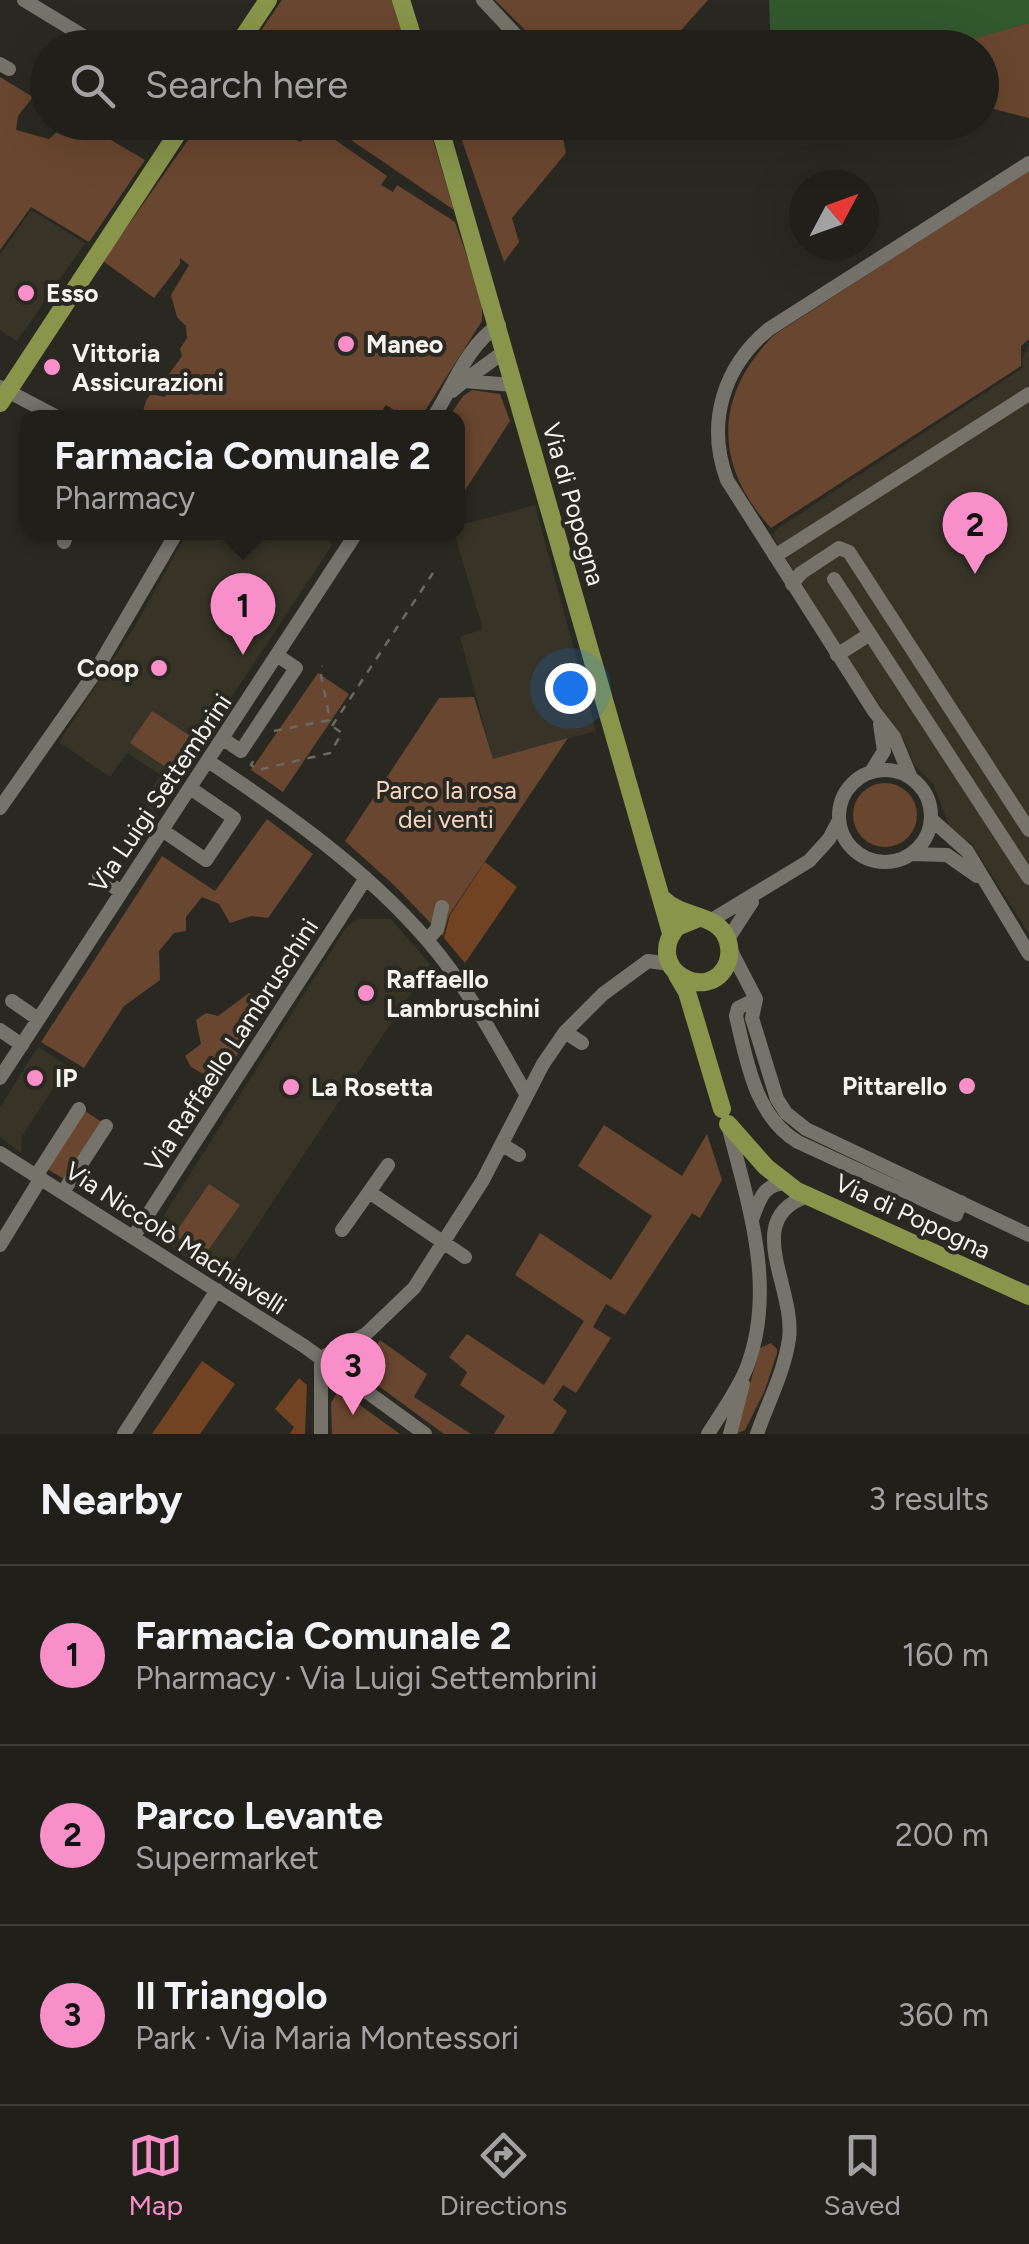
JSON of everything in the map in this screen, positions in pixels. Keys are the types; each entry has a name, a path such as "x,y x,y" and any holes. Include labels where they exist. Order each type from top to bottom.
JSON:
{"main road":[{"path":"248,30 268,0"},
{"path":"401,0 410,30"},
{"path":"2,393 173,140"},
{"name":"Via di Popogna","path":"443,140 672,933"},
{"path":"662,898 678,911 705,920 729,944 727,964 712,979 686,980 673,969 666,949 672,933 683,922 705,920"},
{"name":"Via di Popogna","path":"673,969 697,1022 725,1116 766,1166 808,1196 1029,1296"},
{"name":"Via di Popogna","path":"697,1022 712,979"}],"street":[{"path":"24,0 73,30"},
{"path":"483,0 511,30"},
{"path":"910,854 926,838 931,819 927,796 911,778 894,737 726,480 718,415 724,390 753,343 778,323 1029,163"},
{"path":"438,410 476,347 499,325"},
{"path":"448,394 506,351"},
{"path":"464,382 514,385"},
{"path":"2,393 41,410"},
{"path":"775,556 1029,394"},
{"path":"0,808 92,677 172,540"},
{"name":"Via Luigi Settembrini","path":"0,1078 353,540"},
{"path":"792,584 839,548 849,552 1029,830"},
{"path":"834,578 1029,878"},
{"path":"837,655 870,634"},
{"path":"223,739 241,751 296,668 278,656"},
{"path":"862,856 846,841 839,808 846,791 870,772 884,751 879,718"},
{"path":"208,761 308,831 366,878 427,940 476,1006 526,1094"},
{"path":"870,772 894,771 911,778"},
{"path":"162,830 206,860 234,818 190,788"},
{"path":"931,819 967,850 1029,954"},
{"path":"705,920 758,894 808,861 830,839 839,820"},
{"path":"808,861 845,852 886,862 910,854 939,853 954,857 982,881"},
{"path":"99,876 121,892"},
{"name":"Via Raffaello Lambruschini","path":"134,1236 366,878"},
{"path":"758,894 729,944 754,993 752,1018 777,1099 802,1136 1029,1234"},
{"path":"427,940 437,930 442,907"},
{"path":"321,1434 321,1358 350,1344 384,1319 414,1288 503,1145 526,1094 565,1032 602,994 648,960 673,969"},
{"path":"712,979 734,978 754,993"},
{"path":"12,1002 38,1020"},
{"path":"0,1030 22,1045"},
{"path":"565,1032 582,1043"},
{"path":"0,1244 78,1108"},
{"path":"725,1116 752,1220 760,1296 730,1434"},
{"path":"63,1192 106,1126"},
{"path":"503,1145 519,1156"},
{"name":"Via Niccolò Machiavelli","path":"0,1153 321,1358 425,1434"},
{"path":"342,1230 388,1165"},
{"path":"752,1220 764,1191 774,1184 786,1183"},
{"path":"370,1192 465,1257"},
{"path":"756,1432 781,1376 790,1336 788,1297 776,1257 774,1227 784,1206 808,1196"},
{"path":"124,1434 216,1290"},
{"path":"708,1434 746,1369"}],"path":[{"path":"332,726 432,573"},
{"path":"241,751 254,760 251,765 258,770 330,753 342,734 330,720 322,666"},
{"path":"260,722 276,732 330,720"}],"shaded area":[{"path":"769,0 1029,0 1029,23 999,31 770,29"},
{"path":"31,210 85,243 17,341 0,330 0,255"},
{"path":"1029,346 1029,934 972,844 950,828 933,784 915,766 906,743 847,658 772,535 1023,368 1022,359"},
{"path":"535,505 596,731 493,759 460,637 483,629 456,540 465,540 465,524"},
{"path":"183,540 329,540 332,545 150,820 145,799 161,775 127,753 110,777 59,742 135,626"},
{"path":"485,862 517,887 465,963 444,938 450,915"},
{"path":"357,919 391,919 430,964 221,1280 152,1234 345,929"},
{"path":"38,1047 68,1066 22,1136 21,1153 0,1137 0,1107"},
{"path":"202,1361 235,1384 200,1434 152,1434"},
{"path":"299,1378 307,1385 305,1434 290,1434 294,1427 275,1409"}],"green space":[{"path":"282,0 392,0 401,30 261,30"},
{"path":"495,0 708,0 681,30 525,30"},
{"path":"1029,23 1029,118 999,110 999,31"},
{"path":"0,77 30,95 18,116 16,130 30,134 30,140 111,140 145,160 89,242 31,207 0,250"},
{"path":"188,140 335,140 387,176 381,185 393,192 397,185 455,222 482,300 482,321 425,410 394,410 386,405 382,410 144,410 151,394 165,397 170,384 164,381 182,356 186,326 177,317 171,295 189,265 180,258 180,264 154,298 103,261"},
{"path":"351,140 433,140 454,210"},
{"path":"462,140 563,140 566,153 512,218 519,242 504,262"},
{"path":"1029,170 1029,339 1021,346 1021,366 771,528 739,480 728,430 731,406 754,358 774,335"},
{"path":"472,390 500,394 510,421 465,490 465,410 454,410"},
{"path":"318,673 349,694 283,792 251,770"},
{"name":"Parco la rosa dei venti","path":"474,697 493,759 568,738 449,915 443,936 345,841 439,698"},
{"path":"152,711 195,739 173,772 130,743"},
{"path":"885,783 907,793 917,815 907,837 885,847 863,837 853,815 863,793"},
{"path":"267,819 313,854 268,918 251,916 230,923 219,904 202,897 186,917 186,931 174,933 159,951 160,980 124,1006 84,1068 41,1042 162,856 215,891"},
{"path":"249,993 261,999 267,1013 218,1082 191,1067 185,1056 201,1044 196,1020 206,1013 218,1016"},
{"path":"85,1111 102,1122 66,1180 47,1169"},
{"path":"604,1125 682,1176 707,1134 722,1180 700,1218 692,1213 625,1315 606,1304 593,1327 611,1338 576,1393 563,1385 553,1400 567,1411 553,1434 494,1434 505,1416 460,1385 467,1372 449,1357 467,1334 544,1385 584,1321 515,1275 540,1233 611,1280 652,1216 578,1166"},
{"path":"209,1184 240,1205 204,1256 174,1235"},
{"path":"380,1340 427,1374 414,1397 471,1434 444,1434 369,1379 365,1363"},
{"path":"771,1343 777,1353 765,1390 745,1430 736,1434 760,1348"},
{"path":"339,1389 400,1434 332,1434 331,1403"}],"place":[{"name":"Esso","path":"26,293"},
{"name":"Maneo","path":"346,344"},
{"name":"Vittoria Assicurazioni","path":"52,367"},
{"name":"Parco Levante","path":"975,574"},
{"name":"Farmacia Comunale 2","path":"243,655"},
{"name":"Coop","path":"159,668"},
{"name":"Raffaello Lambruschini","path":"366,993"},
{"name":"IP","path":"35,1078"},
{"name":"Pittarello","path":"967,1086"},
{"name":"La Rosetta","path":"291,1087"},
{"name":"Il Triangolo","path":"353,1415"}]}
